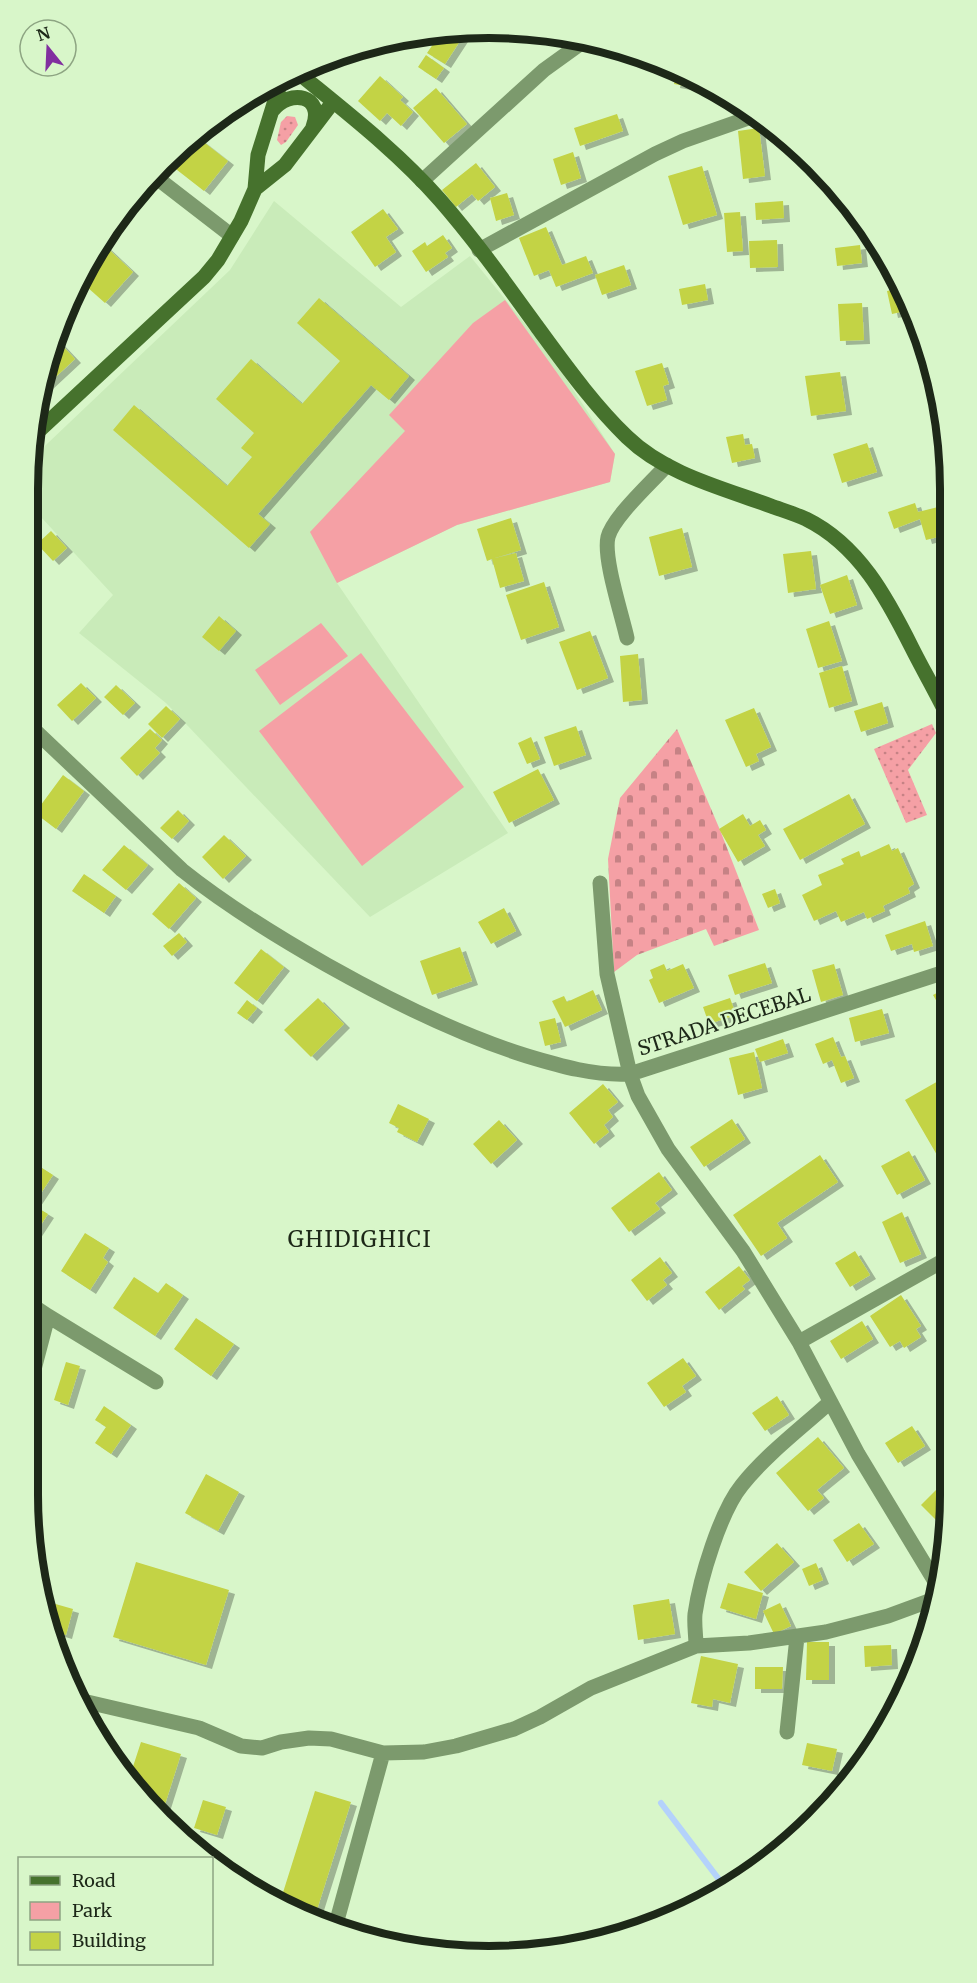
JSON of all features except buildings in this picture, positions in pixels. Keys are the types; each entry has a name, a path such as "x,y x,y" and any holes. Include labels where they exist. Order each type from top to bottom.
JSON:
{"street":[{"path":"422,181 544,70 577,46"},
{"path":"304,77 395,154 441,201 507,285 576,380 601,411 641,449 667,465 715,486 805,518 826,531 851,552 872,576 899,622 940,701"},
{"path":"41,428 204,277 218,260 241,221 255,189 258,155 278,90"},
{"path":"272,111 278,103 284,100 302,97 313,105 316,119 313,128"},
{"path":"255,189 285,165 333,102"},
{"path":"479,250 655,154 683,141 746,119"},
{"path":"160,180 232,236"},
{"path":"627,638 608,557 608,537 616,521 667,465"},
{"path":"38,733 182,870 267,931 375,992 456,1030 572,1068 610,1075 630,1074 638,1096 668,1149 743,1251 799,1341 829,1403 932,1578"},
{"name":"STRADA DECEBAL","path":"600,883 608,974 630,1074 940,973"},
{"path":"799,1341 940,1262"},
{"path":"38,1309 156,1382"},
{"path":"38,1354 48,1316"},
{"path":"696,1646 695,1617 699,1591 730,1502 740,1486 762,1462 829,1403"},
{"path":"88,1702 199,1728 241,1746 262,1748 309,1737 331,1739 383,1753 423,1752 491,1737 540,1717 591,1688 696,1646 797,1637 856,1625 929,1592"},
{"path":"787,1732 797,1637"},
{"path":"337,1919 383,1753"}],"shaded area":[{"path":"274,201 401,307 470,256 552,357 615,454 610,482 457,525 337,583 508,833 370,917 166,703 79,633 113,595 38,514 39,452 230,270"}],"green space":[{"path":"287,116 295,117 298,125 286,142 281,145 277,140 281,122"},
{"path":"505,300 615,454 610,482 457,525 337,583 310,532 405,431 389,415 473,323"},
{"path":"321,623 348,656 280,705 255,670"},
{"path":"361,653 464,787 362,866 259,731"},
{"path":"932,724 936,733 908,770 927,815 906,823 874,749"},
{"path":"677,729 759,930 714,946 706,929 637,955 614,972 608,859 620,798"}],"waterway":[{"path":"661,1803 720,1881"}],"district":[{"name":"GHIDIGHICI","path":"360,1239"}]}
